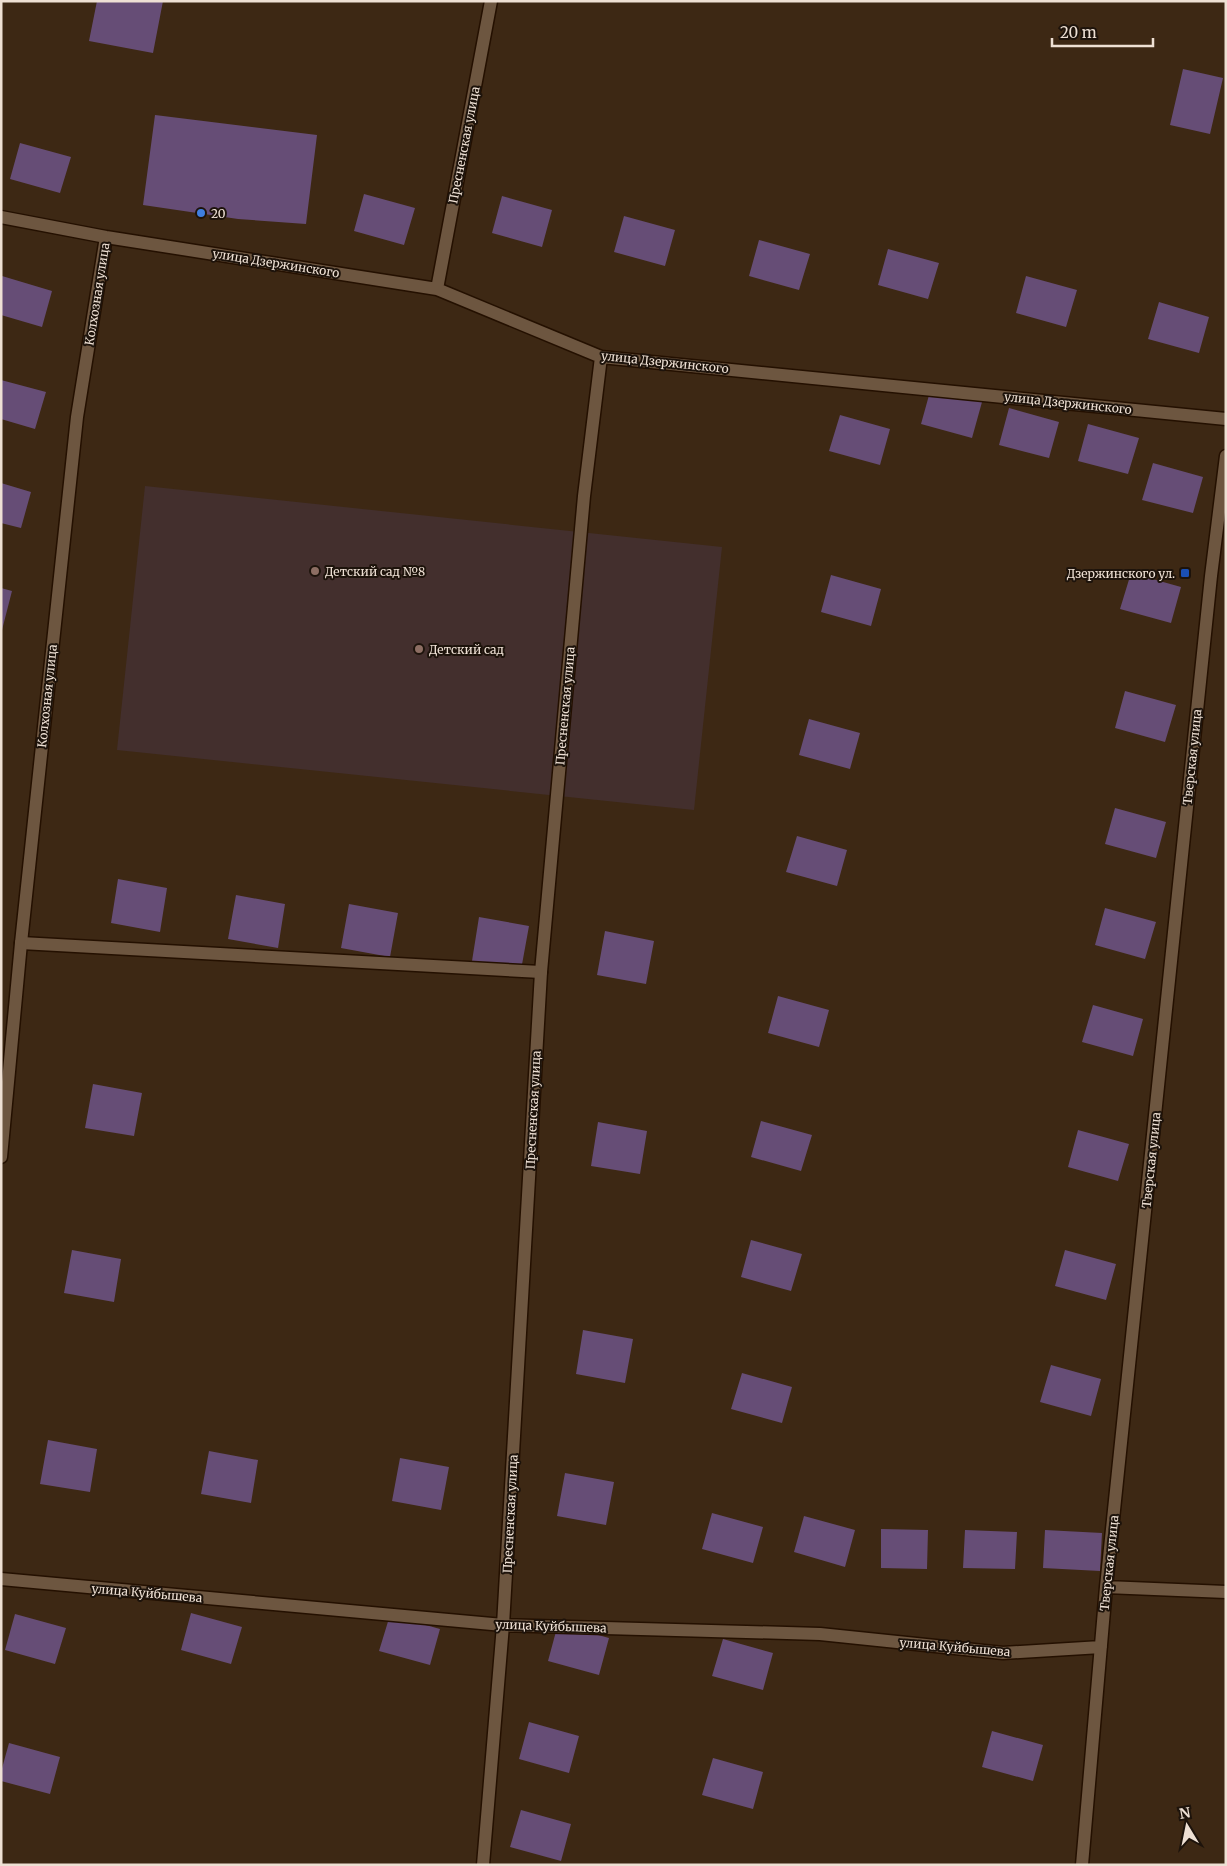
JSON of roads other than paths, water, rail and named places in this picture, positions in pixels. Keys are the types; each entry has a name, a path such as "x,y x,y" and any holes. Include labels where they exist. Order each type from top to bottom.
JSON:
{"street":[{"name":"Пресненская улица","path":"437,289 491,1"},
{"name":"улица Дзержинского","path":"1,217 106,237 437,289 601,357 1226,419"},
{"name":"Колхозная улица","path":"1,1157 21,943 77,417 106,237"},
{"name":"Пресненская улица","path":"483,1865 503,1625 541,972 584,496 601,357"},
{"name":"Тверская улица","path":"1082,1865 1106,1587 1211,576 1226,456"},
{"path":"21,943 541,972"},
{"name":"улица Куйбышева","path":"1,1579 503,1625 820,1634 1003,1653 1101,1647"},
{"path":"1106,1587 1226,1592"}],"place":[{"name":"20","path":"201,213"},
{"name":"Детский сад №8","path":"315,571"},
{"name":"Дзержинского ул.","path":"1185,573"},
{"name":"Детский сад","path":"419,649"}]}
